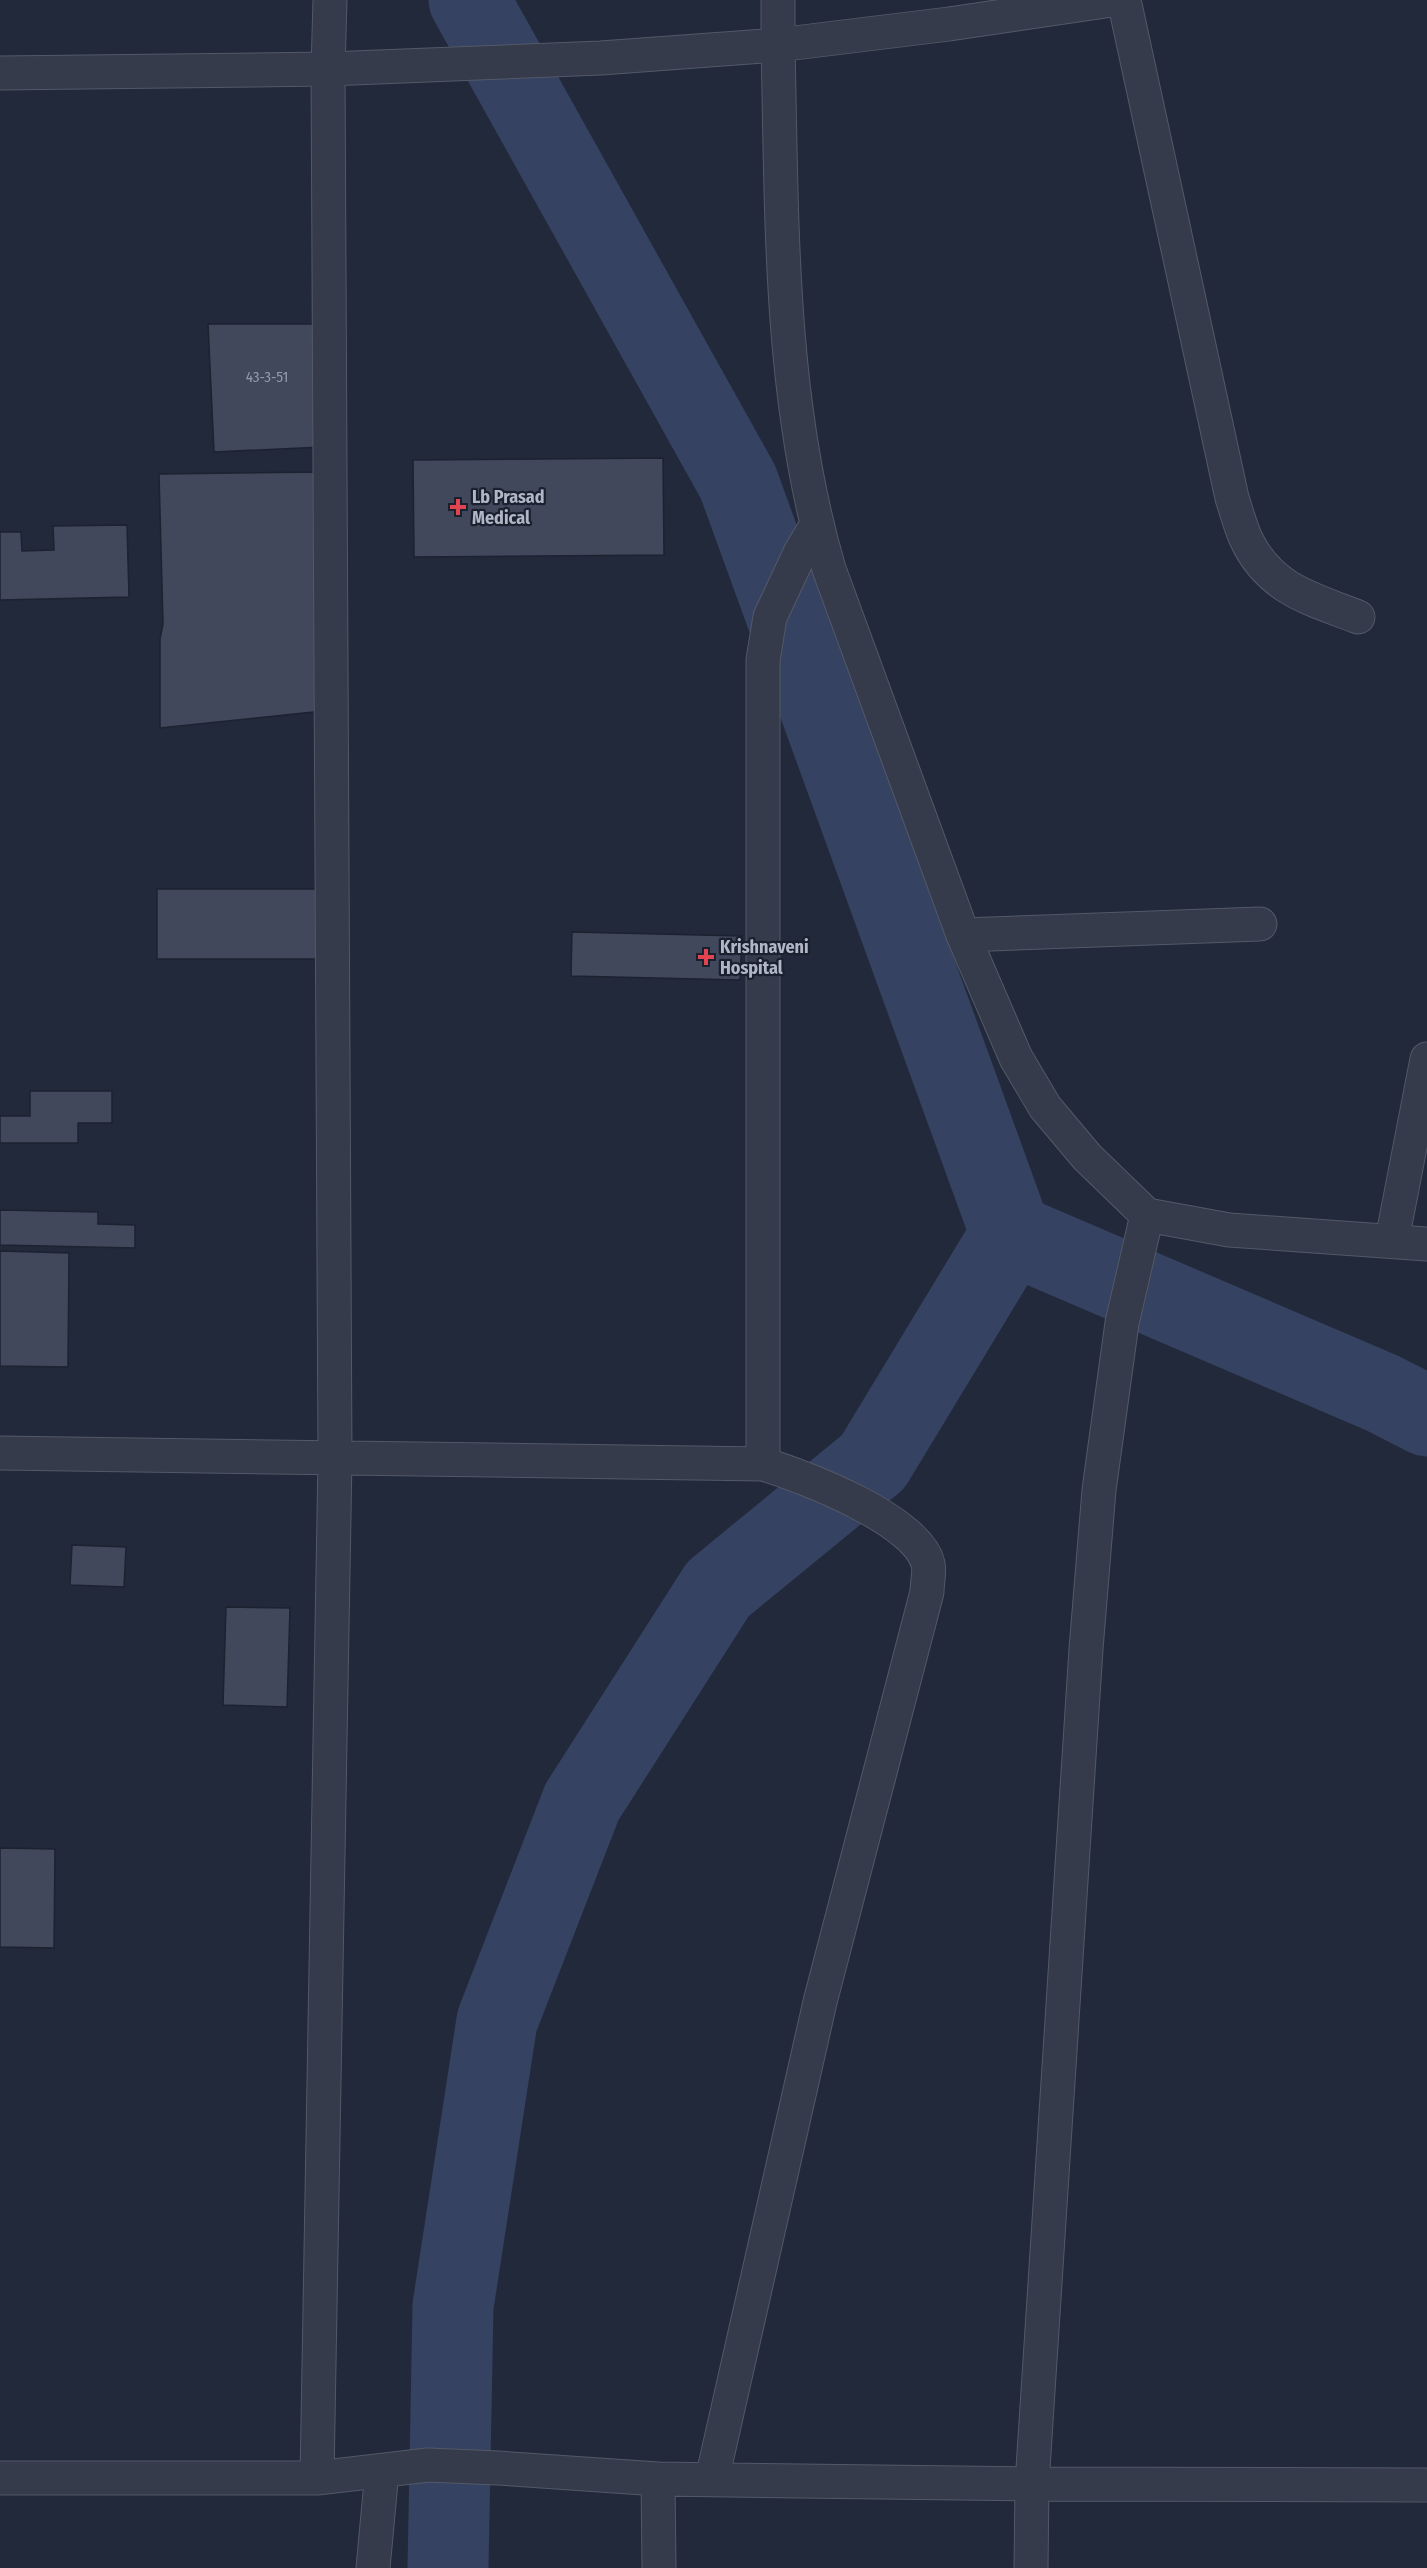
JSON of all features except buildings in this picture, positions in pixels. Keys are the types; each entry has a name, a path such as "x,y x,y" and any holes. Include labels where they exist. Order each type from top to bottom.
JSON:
{"street":[{"path":"316,2478 335,1459 328,69 330,0"},
{"path":"778,0 786,322 808,539 829,569 963,934 1016,1058 1045,1107 1145,1227 1229,1230 1427,1244"},
{"path":"0,73 328,69 601,58 778,45 949,24 1112,0"},
{"path":"1124,0 1232,498 1247,542 1267,573 1290,591 1358,617"},
{"path":"764,1464 763,660 770,617 808,539"},
{"path":"963,934 1260,924"},
{"path":"1392,1240 1427,1059"},
{"path":"1031,2568 1032,2484 1099,1490 1128,1299 1145,1227"},
{"path":"0,1453 764,1464 795,1474 877,1512 914,1540 928,1564 927,1592 820,2002 712,2479"},
{"path":"0,2478 316,2478 428,2465 658,2479 1427,2486"},
{"path":"373,2568 382,2471"},
{"path":"658,2479 659,2568"}],"waterway":[{"path":"469,0 738,482 1011,1234 1382,1393 1427,1416"},
{"path":"448,2568 453,2306 497,2021 582,1802 718,1589 873,1462 1011,1234"}],"place":[{"name":"Lb Prasad Medical","path":"458,507"},
{"name":"Krishnaveni Hospital","path":"706,957"}]}
